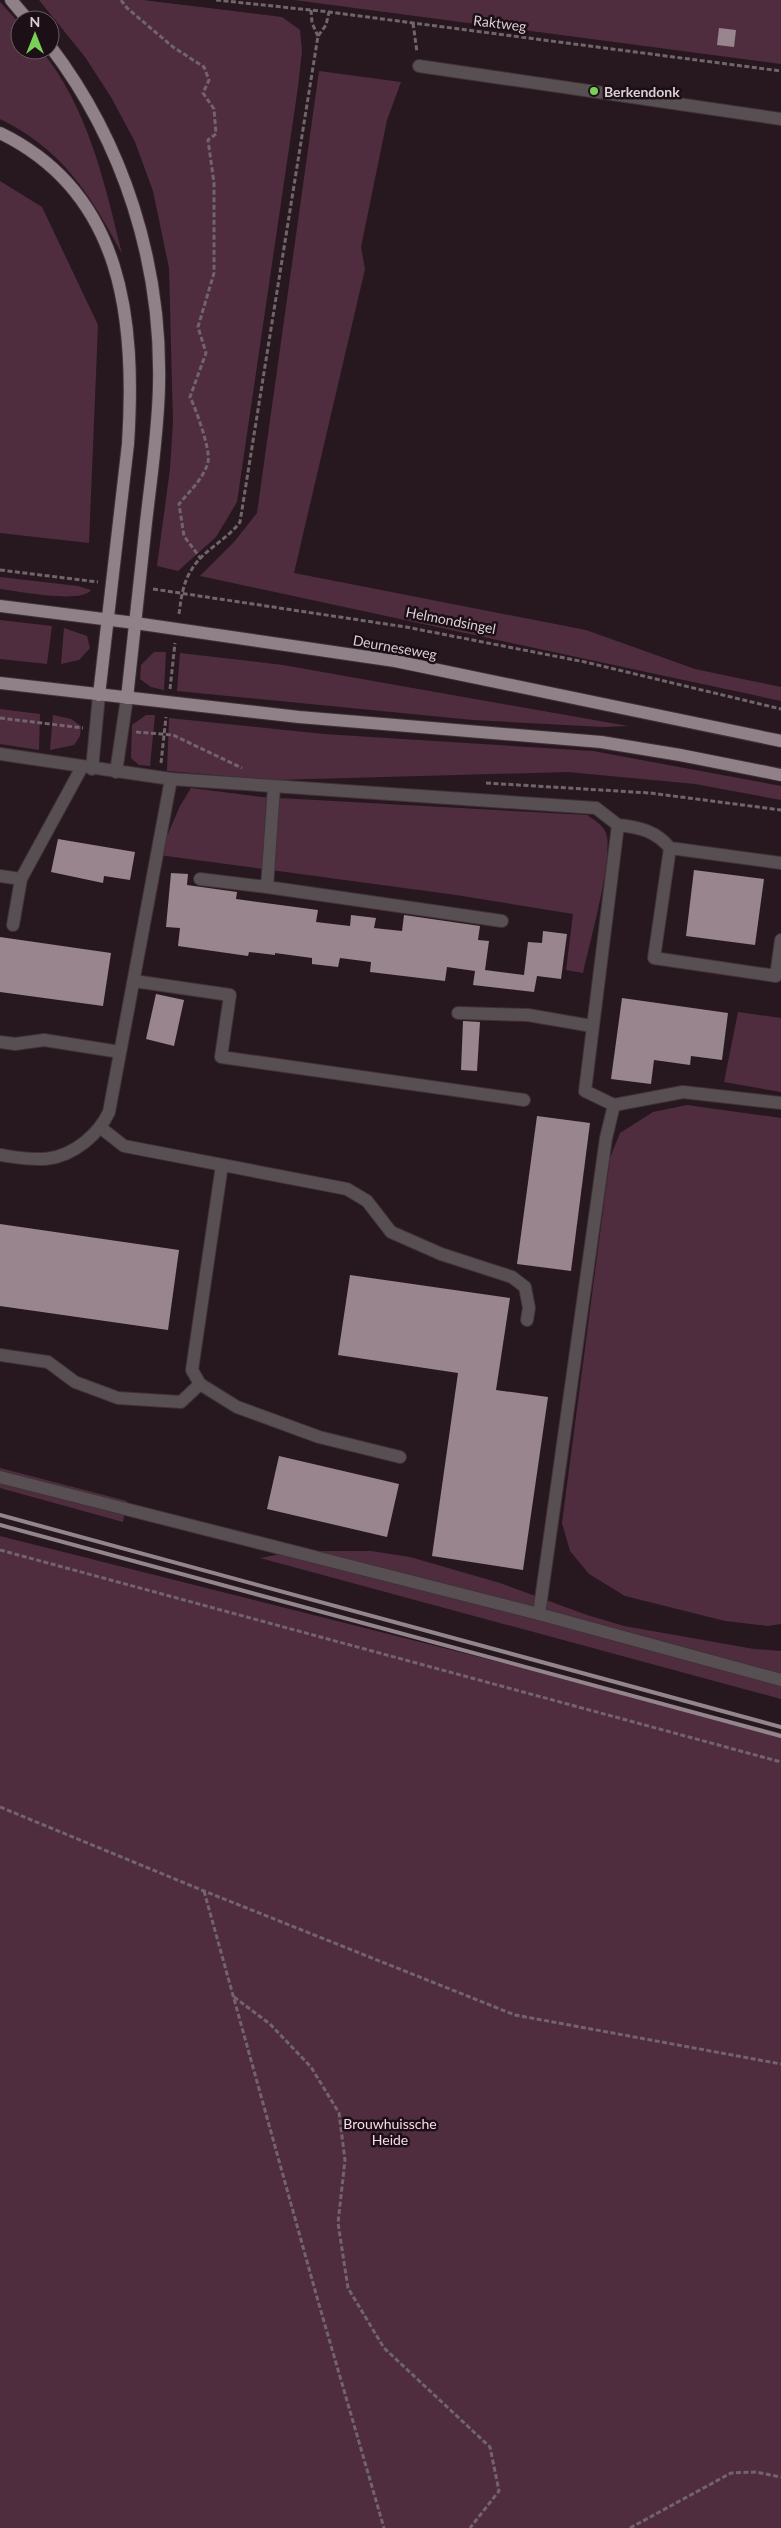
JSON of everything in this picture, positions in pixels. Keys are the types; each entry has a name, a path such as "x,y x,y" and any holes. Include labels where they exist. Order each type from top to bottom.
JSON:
{"main road":[{"path":"11,0 20,10"},
{"path":"59,60 87,101 117,162 141,230 154,296 159,356 158,412 127,698"},
{"path":"0,133 43,159 65,177 80,195 100,228 116,275 127,332 131,383 128,444 106,620 99,695"},
{"name":"Deurneseweg","path":"0,606 135,623 395,661 781,741"},
{"path":"0,683 299,717 601,742 781,775"}],"street":[{"path":"420,66 781,119"},
{"path":"14,925 21,878 87,768 99,695"},
{"path":"116,772 127,698"},
{"path":"0,754 165,778 596,808 618,825 637,828 660,836 670,848 781,863"},
{"path":"0,1155 32,1160 59,1158 71,1152 101,1128 109,1112 134,981 165,778"},
{"path":"267,887 274,787"},
{"path":"618,825 585,1091 614,1105 683,1092 781,1103"},
{"path":"670,848 654,958 776,976 781,941"},
{"path":"0,876 21,878"},
{"path":"200,879 502,921"},
{"path":"134,981 230,995 221,1057 524,1100"},
{"path":"458,1012 528,1015 592,1026"},
{"path":"0,1042 15,1044 44,1040 120,1052"},
{"path":"539,1614 606,1138 614,1105"},
{"path":"101,1128 124,1146 347,1188 367,1200 391,1232 441,1254 512,1277 525,1287 529,1308 527,1320"},
{"path":"222,1164 192,1370 200,1384 237,1407 319,1437 400,1457"},
{"path":"0,1355 48,1362 75,1382 118,1398 181,1402 200,1384"},
{"path":"0,1477 539,1614 781,1680"}],"path":[{"path":"121,0 127,8 174,47 204,67 209,80 203,93 214,109 216,134 208,140 214,183 214,273 198,327 206,354 190,397 198,413 209,460 202,477 179,504 184,536 201,559"},
{"name":"Raktweg","path":"216,0 329,12 781,71"},
{"path":"311,10 312,23 318,36"},
{"path":"165,778 164,734 182,593 192,568 231,535 240,522 318,36 326,24 329,12"},
{"path":"413,23 420,66"},
{"path":"0,570 111,584"},
{"name":"Helmondsingel","path":"139,588 416,629 585,662 781,709"},
{"path":"164,734 173,735 243,768 250,769"},
{"path":"482,783 650,793 781,810"},
{"path":"0,1550 781,1762"},
{"path":"0,1807 514,2015 781,2064"},
{"path":"204,1891 318,2302 384,2528"},
{"path":"233,1997 270,2024 311,2067 339,2112 345,2160 338,2223 348,2288 384,2348 490,2447 499,2491 470,2528"},
{"path":"630,2528 731,2473 756,2472 781,2477"}],"green space":[{"path":"39,0 143,0 282,17 300,30 302,51 298,87 237,502 216,537 178,571 157,566 170,469 173,422 169,268 153,191 135,142 111,97 85,57 60,26 60,10 47,10"},
{"path":"294,0 781,0 781,64"},
{"path":"0,2 10,13 10,60 48,60 71,96 93,147 122,254 99,212 58,159 41,144 0,119"},
{"path":"319,71 401,82 387,120 361,247 365,269 294,573 586,630 695,669 781,687 781,701 200,576 234,542 257,513"},
{"path":"0,181 42,207 98,325 89,543 0,533"},
{"path":"0,577 78,586 91,590 85,594 75,596 48,596 20,592 0,589"},
{"path":"0,620 52,626 47,664 0,659"},
{"path":"64,628 87,636 90,648 79,660 61,664"},
{"path":"154,652 166,652 164,690 151,687 140,679 141,665"},
{"path":"180,653 283,665 628,726 603,727 473,720 177,691"},
{"path":"0,709 40,714 39,750 0,744"},
{"path":"53,715 71,719 81,726 80,736 74,745 50,750"},
{"path":"146,715 155,715 150,766 139,765 131,758 132,725"},
{"path":"169,718 324,734 593,751 781,786 781,800 695,784 568,772 275,780 167,771"},
{"path":"191,788 261,797 587,815 605,830 608,845 604,880 583,973 566,970 573,914 456,895 159,855 180,806"},
{"path":"738,1012 781,1018 781,1092 724,1082"},
{"path":"687,1105 781,1118 781,1624 768,1626 725,1621 625,1596 589,1574 570,1551 562,1523 610,1158 620,1133 653,1112"},
{"path":"0,1468 127,1501 123,1522 0,1488"},
{"name":"Brouwhuissche Heide","path":"0,1536 781,1733 781,2528 0,2528"},
{"path":"371,1551 410,1557 500,1583 587,1615 624,1626 754,1649 781,1651 781,1699 260,1558 291,1552"}],"building":[{"path":"719,28 736,30 734,47 717,45"},
{"path":"58,839 135,852 130,880 104,876 103,883 51,872"},
{"path":"694,870 764,879 755,945 686,936"},
{"path":"171,873 188,874 187,885 237,892 236,899 318,910 316,922 350,926 351,915 376,918 374,928 402,931 404,915 480,926 478,940 489,941 485,970 524,975 528,942 542,943 543,931 567,934 561,979 537,976 534,992 473,985 475,971 447,967 445,981 370,972 371,962 340,958 338,967 312,964 312,958 275,953 275,955 249,952 248,956 178,946 180,928 166,927"},
{"path":"0,937 111,953 103,1006 0,992"},
{"path":"156,994 184,1000 174,1046 146,1039"},
{"path":"622,998 728,1013 722,1060 691,1056 690,1065 654,1060 651,1084 611,1079"},
{"path":"463,1021 480,1022 477,1071 461,1070"},
{"path":"537,1116 590,1123 571,1271 517,1264"},
{"path":"0,1224 179,1250 168,1330 0,1306"},
{"path":"350,1275 510,1298 496,1390 548,1397 523,1570 432,1556 458,1373 338,1355"},
{"path":"279,1456 399,1484 387,1537 267,1509"}],"railway":[{"path":"0,1515 781,1727"},
{"path":"0,1525 781,1736"}],"place":[{"name":"Berkendonk","path":"594,91"}]}
